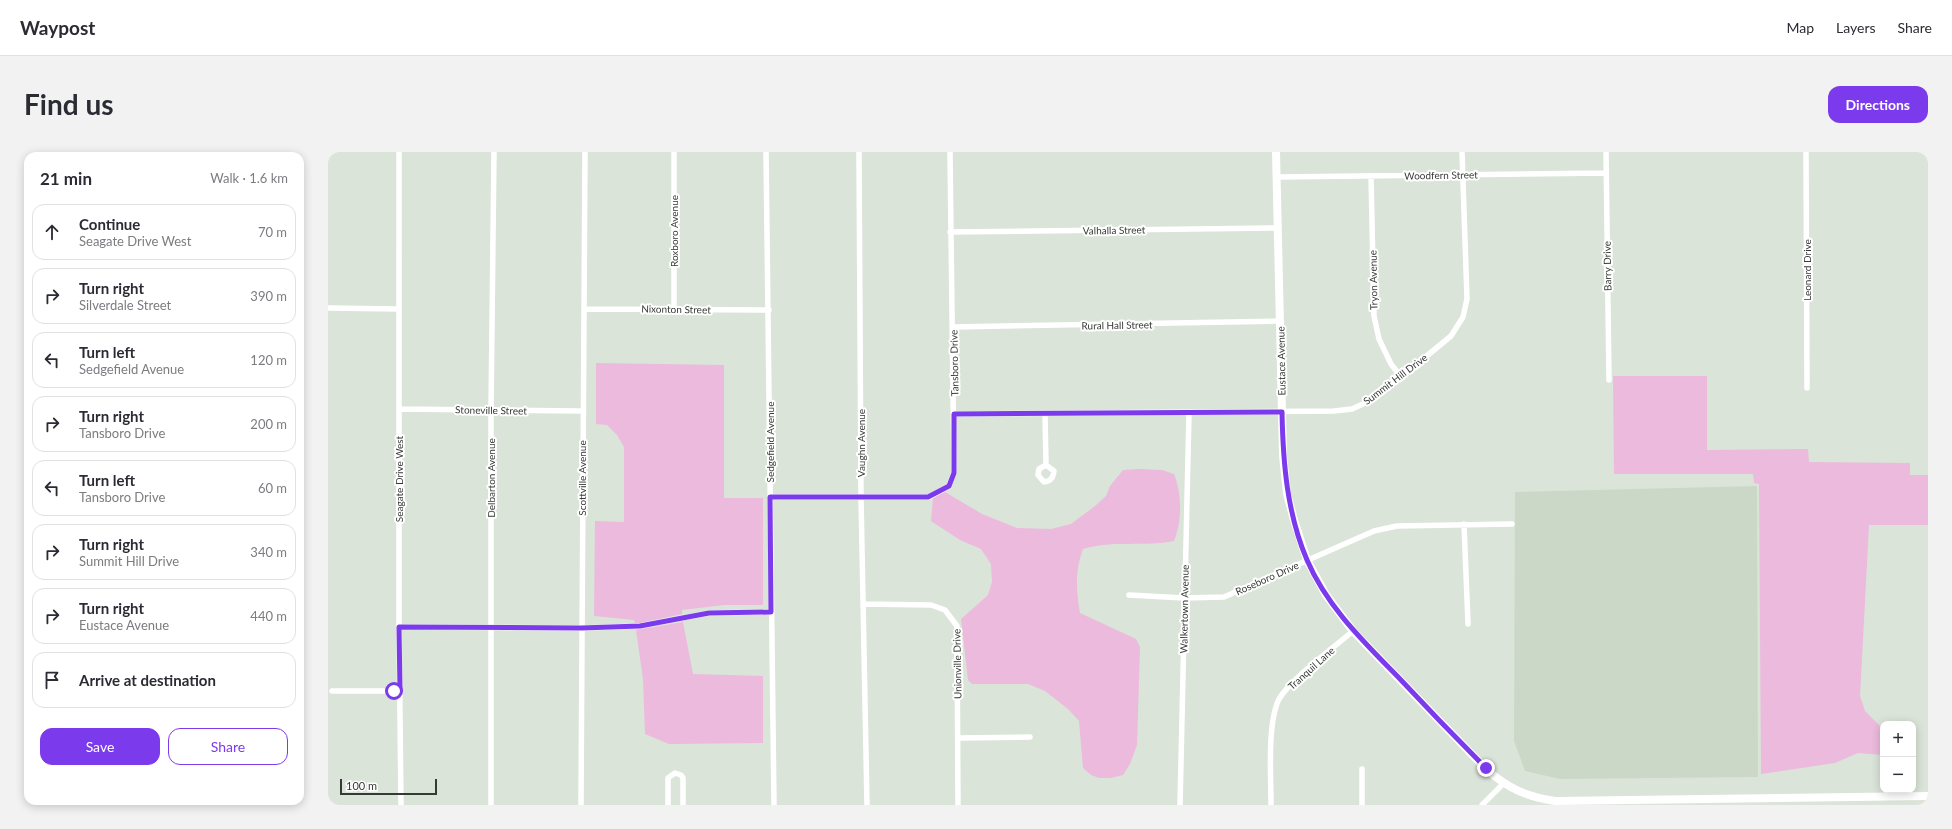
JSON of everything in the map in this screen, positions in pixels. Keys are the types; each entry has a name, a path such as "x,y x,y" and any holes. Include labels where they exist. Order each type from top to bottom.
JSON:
{"street":[{"name":"Seagate Drive West","path":"399,152 398,309 401,805"},
{"name":"Delbarton Avenue","path":"491,805 491,410 494,152"},
{"name":"Scottville Avenue","path":"581,805 585,152"},
{"name":"Roxboro Avenue","path":"674,152 674,309"},
{"name":"Sedgefield Avenue","path":"766,152 774,805"},
{"name":"Vaughn Avenue","path":"859,152 861,497 867,805"},
{"name":"Tansboro Drive","path":"770,497 928,497 949,486 954,473 950,152"},
{"name":"Eustace Avenue","path":"1276,152 1283,455 1287,494 1307,560 1326,595 1353,631 1503,784 1520,792 1555,801 1928,796"},
{"name":"Summit Hill Drive","path":"954,414 1282,412 1352,409 1363,404 1401,377 1451,336 1462,317 1467,299 1462,152"},
{"name":"Barry Drive","path":"1606,152 1605,173 1609,380"},
{"name":"Leonard Drive","path":"1806,152 1808,388"},
{"name":"Woodfern Street","path":"1277,177 1605,173"},
{"name":"Tryon Avenue","path":"1371,176 1374,316 1379,339 1391,364 1401,377"},
{"name":"Valhalla Street","path":"950,232 1278,228"},
{"path":"329,308 398,309"},
{"name":"Nixonton Street","path":"584,309 769,310"},
{"name":"Rural Hall Street","path":"953,327 1280,321"},
{"name":"Stoneville Street","path":"399,409 583,411"},
{"name":"Walkertown Avenue","path":"1180,805 1189,413"},
{"path":"1045,414 1046,464"},
{"path":"1464,524 1468,624"},
{"name":"Roseboro Drive","path":"1129,595 1184,598 1224,597 1374,531 1397,526 1512,524"},
{"name":"Unionville Drive","path":"863,604 931,604 945,610 957,626 958,805"},
{"path":"399,627 581,628 640,626 709,613 771,612"},
{"name":"Tranquil Lane","path":"1271,805 1272,730 1275,711 1279,699 1290,685 1353,631"},
{"path":"332,691 400,691"},
{"path":"958,738 1030,737"},
{"path":"1362,769 1362,805"},
{"path":"668,805 668,778 675,773 681,775 683,778 683,805"},
{"path":"1482,805 1503,784"}],"shaded area":[{"path":"596,363 724,365 724,498 763,498 763,605 724,605 682,610 682,614 640,623 635,623 634,620 594,616 595,521 624,522 624,447 617,435 607,425 596,424"},
{"path":"1613,376 1707,376 1707,450 1808,449 1809,462 1910,463 1910,475 1928,475 1928,525 1869,525 1860,696 1865,711 1880,726 1880,755 1858,753 1835,763 1761,774 1759,484 1754,483 1753,474 1614,474"},
{"path":"1123,470 1162,470 1174,474 1180,499 1180,517 1174,541 1151,544 1094,546 1083,549 1077,573 1080,613 1136,639 1140,647 1137,745 1130,764 1123,775 1111,778 1099,778 1091,775 1083,768 1079,721 1068,709 1045,691 1028,684 972,684 968,680 961,619 988,595 992,582 991,564 981,549 960,540 931,521 933,498 945,492 982,514 1017,528 1051,529 1071,524 1095,506 1106,496 1110,486"},
{"path":"1757,486 1758,777 1560,779 1525,771 1514,741 1515,492"},
{"path":"683,622 693,674 763,676 763,743 669,744 645,734 643,679 636,630"}],"route":[{"path":"394,691 400,691 399,627 581,628 640,626 709,613 771,612 770,497 928,497 949,486 954,473 954,414 1282,412 1283,455 1287,494 1307,560 1326,595 1353,631 1486,768"}]}
